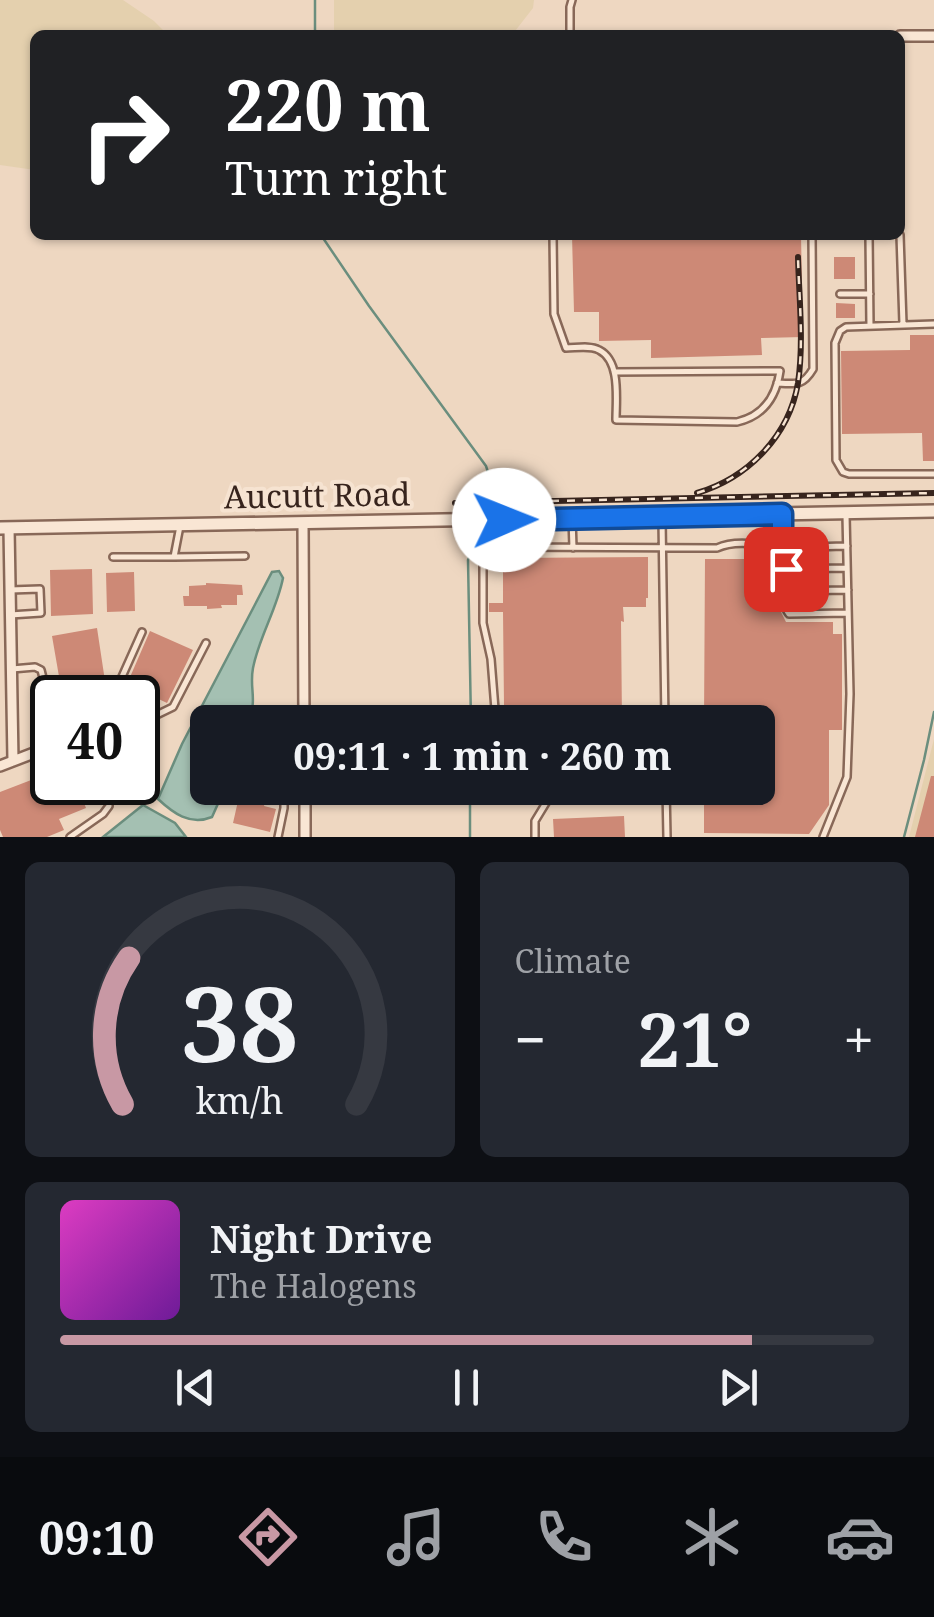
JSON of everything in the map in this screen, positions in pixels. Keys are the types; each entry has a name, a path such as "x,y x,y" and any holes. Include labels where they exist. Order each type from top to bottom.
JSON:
{"street":[{"path":"905,36 934,36"},
{"name":"Aucutt Road","path":"4,528 934,511"},
{"path":"303,524 304,705"},
{"path":"4,528 13,760"},
{"path":"0,766 30,754"},
{"path":"305,805 305,837"}],"lane":[{"path":"570,30 572,0"},
{"path":"553,240 554,314 566,348 603,351 611,362 616,420 750,419 766,407 780,372 614,372"},
{"path":"778,384 807,380 814,369 812,240"},
{"path":"870,240 870,326"},
{"path":"900,240 904,324"},
{"path":"840,294 870,294"},
{"path":"934,324 846,327 835,344 839,467 848,474 934,474"},
{"path":"823,837 847,777 850,694 846,513"},
{"path":"782,514 787,611 848,613"},
{"path":"662,516 665,705"},
{"path":"572,518 572,548"},
{"path":"504,520 506,548"},
{"path":"174,557 180,526"},
{"path":"495,705 491,658 482,624 483,565 497,547 847,546"},
{"path":"113,557 246,556"},
{"path":"786,569 847,568"},
{"path":"6,587 40,589 41,613 10,614"},
{"path":"786,591 848,590"},
{"path":"122,675 142,632"},
{"path":"160,713 173,706 206,643"},
{"path":"11,668 35,667 42,675"},
{"path":"0,693 12,693"},
{"path":"70,837 104,814 110,805"},
{"path":"278,837 284,805"},
{"path":"535,837 535,820 544,805"},
{"path":"666,805 667,837"}],"shaded area":[{"path":"0,0 123,0 163,30 30,30 30,169 0,165"},
{"path":"334,0 534,0 533,8 516,30 334,30"},
{"path":"279,571 283,578 253,668 252,705 202,705 272,572"},
{"path":"190,729 190,805 217,805 212,817 182,817 160,801"},
{"path":"934,739 934,837 909,837"},
{"path":"143,805 175,823 186,837 103,837"}],"building":[{"path":"572,240 801,240 803,337 761,338 762,355 651,358 651,340 599,341 599,312 574,312"},
{"path":"834,257 855,257 855,279 834,279"},
{"path":"836,303 855,304 855,318 836,318"},
{"path":"910,335 934,335 934,461 923,461 922,433 842,434 841,351 910,350"},
{"path":"648,557 646,607 623,607 622,705 504,705 503,612 489,612 489,603 503,603 503,558"},
{"path":"705,559 775,559 775,601 780,594 786,622 833,622 833,634 842,634 842,730 829,730 829,805 809,834 704,833 704,805 775,805 775,705 704,705"},
{"path":"92,569 93,614 51,616 50,570"},
{"path":"134,572 135,611 107,612 106,573"},
{"path":"242,585 243,595 237,595 237,605 221,605 222,608 184,606 183,596 189,596 189,586"},
{"path":"97,628 104,675 59,675 52,636"},
{"path":"150,631 193,650 167,703 160,700 160,675 131,675"},
{"path":"931,776 934,837 915,837"},
{"path":"30,780 30,805 86,808 59,819 64,830 47,837 3,837 0,792"},
{"path":"237,805 276,809 270,832 233,823"},
{"path":"624,816 625,837 554,837 553,819"}],"waterway":[{"path":"315,0 315,30"},
{"path":"324,240 486,466 496,497"},
{"path":"497,507 497,512"},
{"path":"471,705 468,560 472,551 497,536"},
{"path":"904,837 934,712"},
{"path":"470,805 470,837"}],"railway":[{"path":"697,493 749,466 786,420 800,367 798,257"},
{"path":"455,503 934,493"}],"route":[{"path":"504,520 782,514 786,569"}]}
